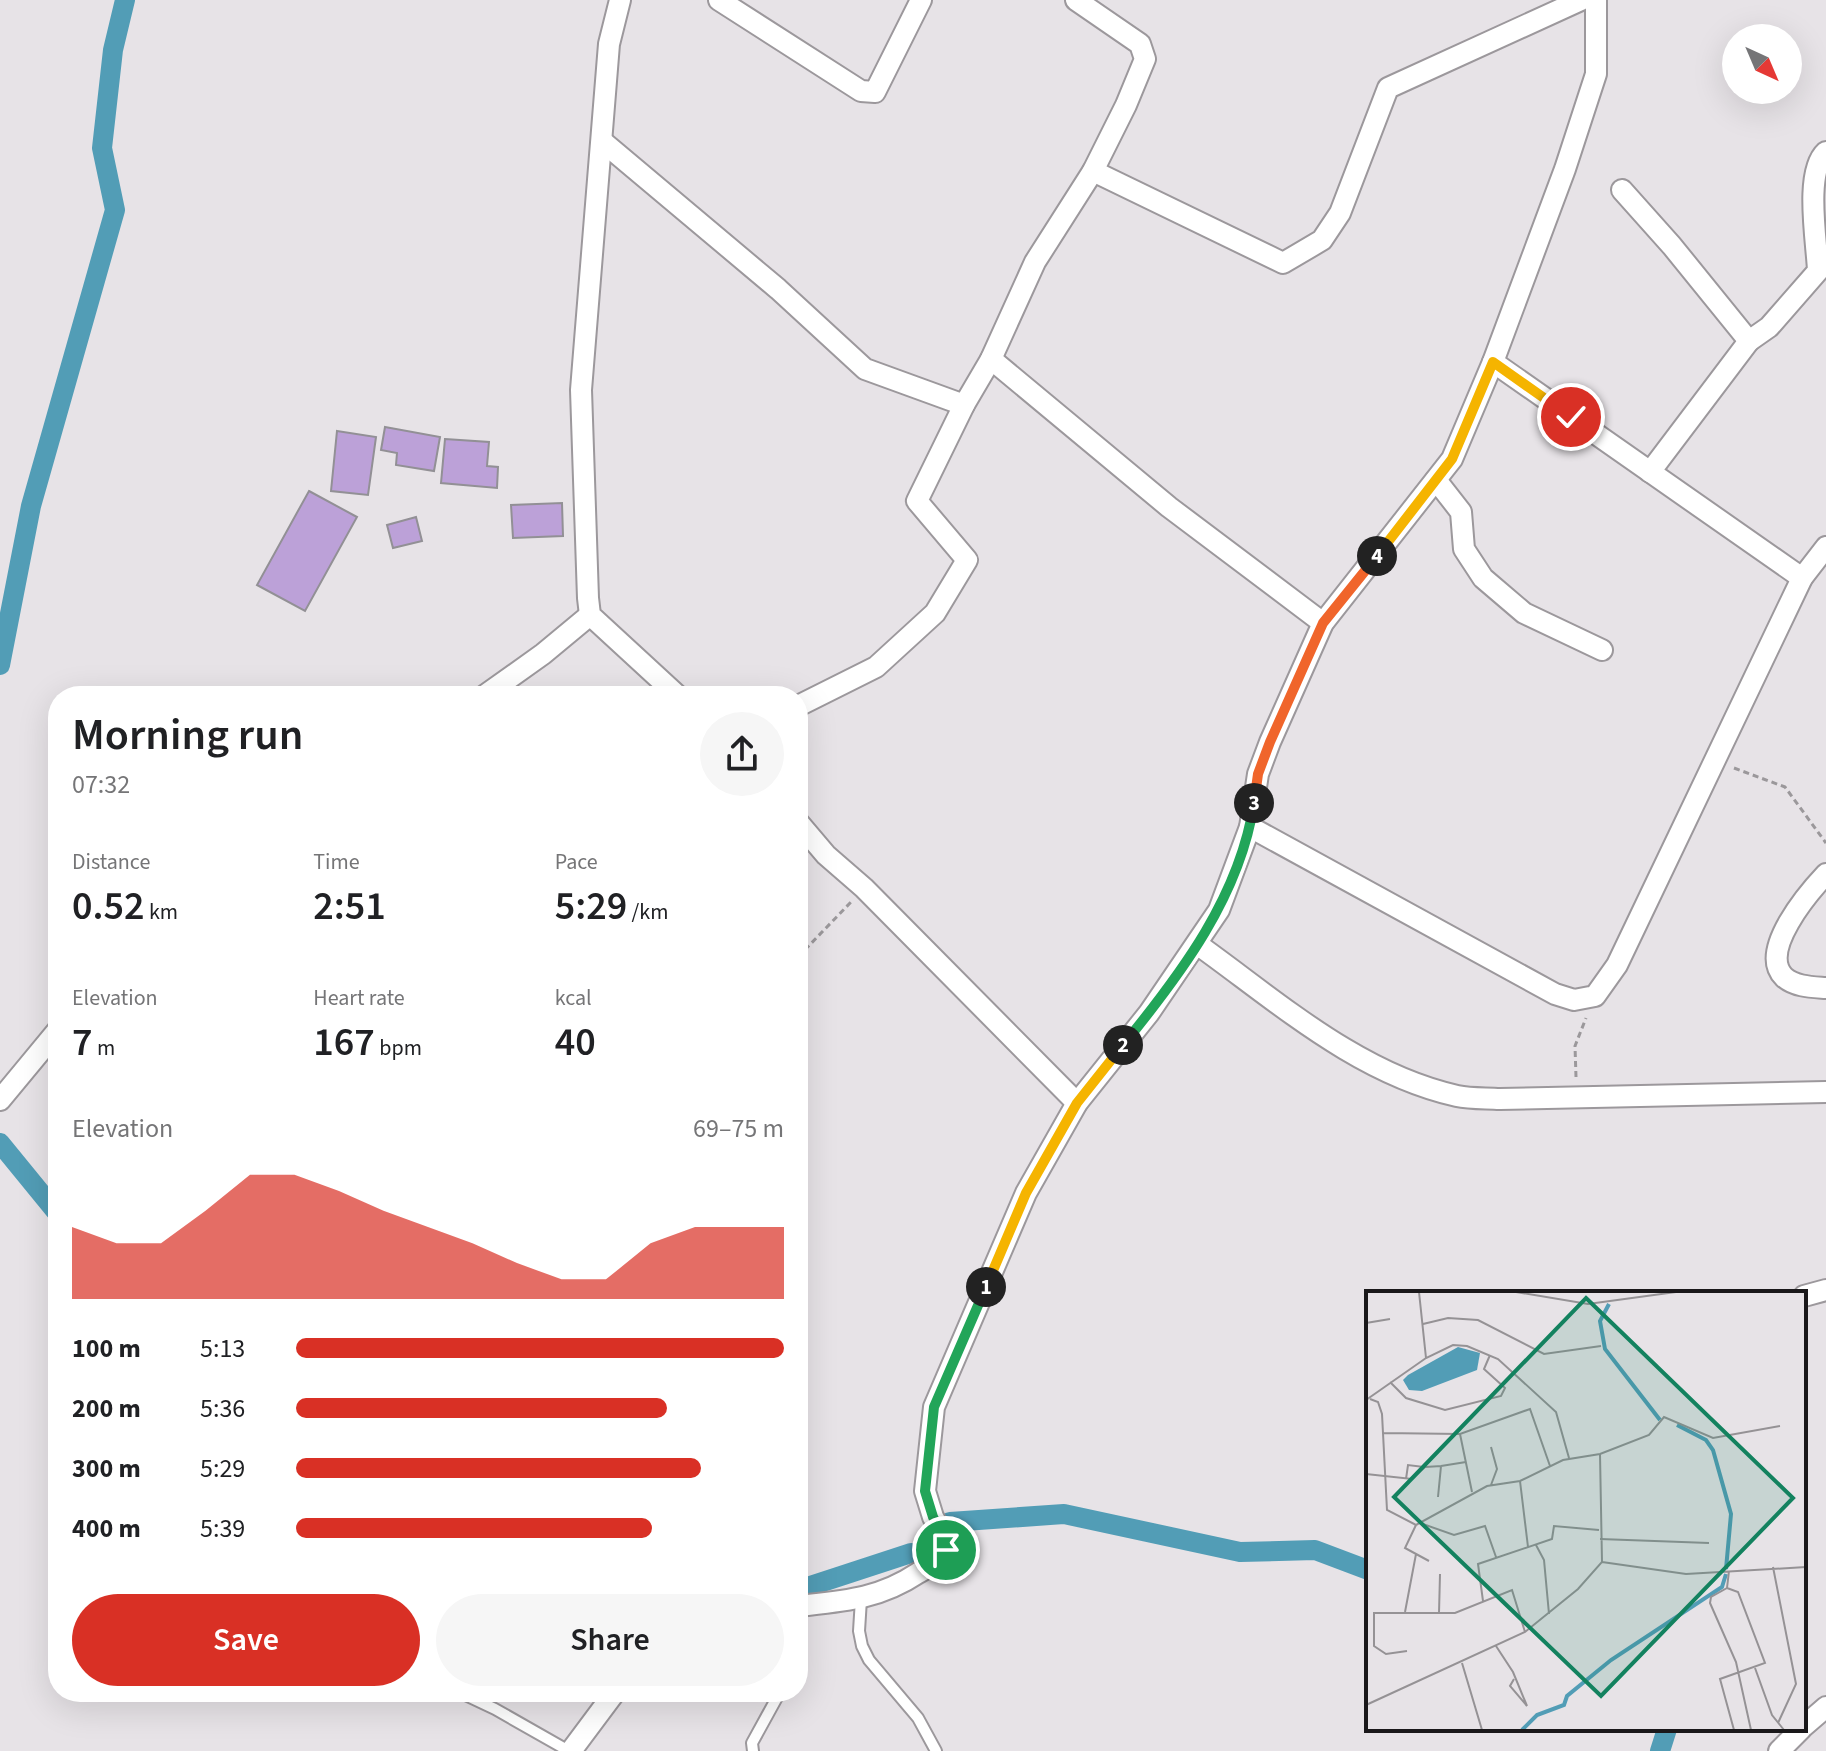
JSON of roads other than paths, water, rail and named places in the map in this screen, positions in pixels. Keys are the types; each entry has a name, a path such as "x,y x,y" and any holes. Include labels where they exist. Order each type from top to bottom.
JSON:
{"street":[{"path":"620,0 609,44 581,390 590,615 667,686"},
{"path":"719,0 861,91 875,92 921,0"},
{"path":"808,701 876,667 935,613 964,570 967,560 917,501 964,405 991,359 1035,262 1093,171 1145,59 1140,44 1076,0"},
{"path":"1093,171 1283,263 1322,240 1340,213 1388,88 1581,0"},
{"path":"808,1605 861,1599 897,1588 938,1560 946,1550 948,1543 933,1517 925,1491 934,1407 1026,1193 1077,1103 1149,1013 1219,910 1250,827 1262,763 1323,623 1452,459 1493,362 1565,169 1596,74 1596,0"},
{"path":"603,142 778,289 865,369 964,405"},
{"path":"1650,472 1749,341 1769,327 1822,268 1813,185 1820,157 1826,152"},
{"path":"1622,190 1749,341"},
{"path":"991,359 1169,507 1323,623"},
{"path":"1493,362 1802,578"},
{"path":"1436,480 1461,512 1464,549 1483,578 1524,613 1602,650"},
{"path":"1250,827 1555,994 1574,1000 1595,996 1617,965 1712,760 1802,578 1826,547"},
{"path":"498,686 590,615"},
{"path":"808,834 1077,1103"},
{"path":"1826,874 1806,895 1784,930 1778,965 1784,977 1802,986 1826,988"},
{"path":"1197,944 1352,1054 1385,1071 1461,1097 1577,1098 1826,1092"},
{"path":"0,1100 48,1042"},
{"path":"1806,1295 1826,1290"},
{"path":"570,1751 607,1702"},
{"path":"1806,1724 1826,1707"},
{"path":"1779,1751 1799,1731"}],"lane":[{"path":"861,1599 859,1631 862,1646 869,1660 918,1718 936,1751"},
{"path":"480,1702 570,1751"},
{"path":"753,1751 752,1743 775,1702"}],"waterway":[{"path":"0,665 31,506 115,210 102,148 113,50 125,0"},
{"path":"0,1143 48,1202"},
{"path":"950,1522 1064,1514 1240,1552 1315,1550 1366,1569"},
{"path":"808,1587 911,1553"},
{"path":"1660,1751 1666,1731"}]}
